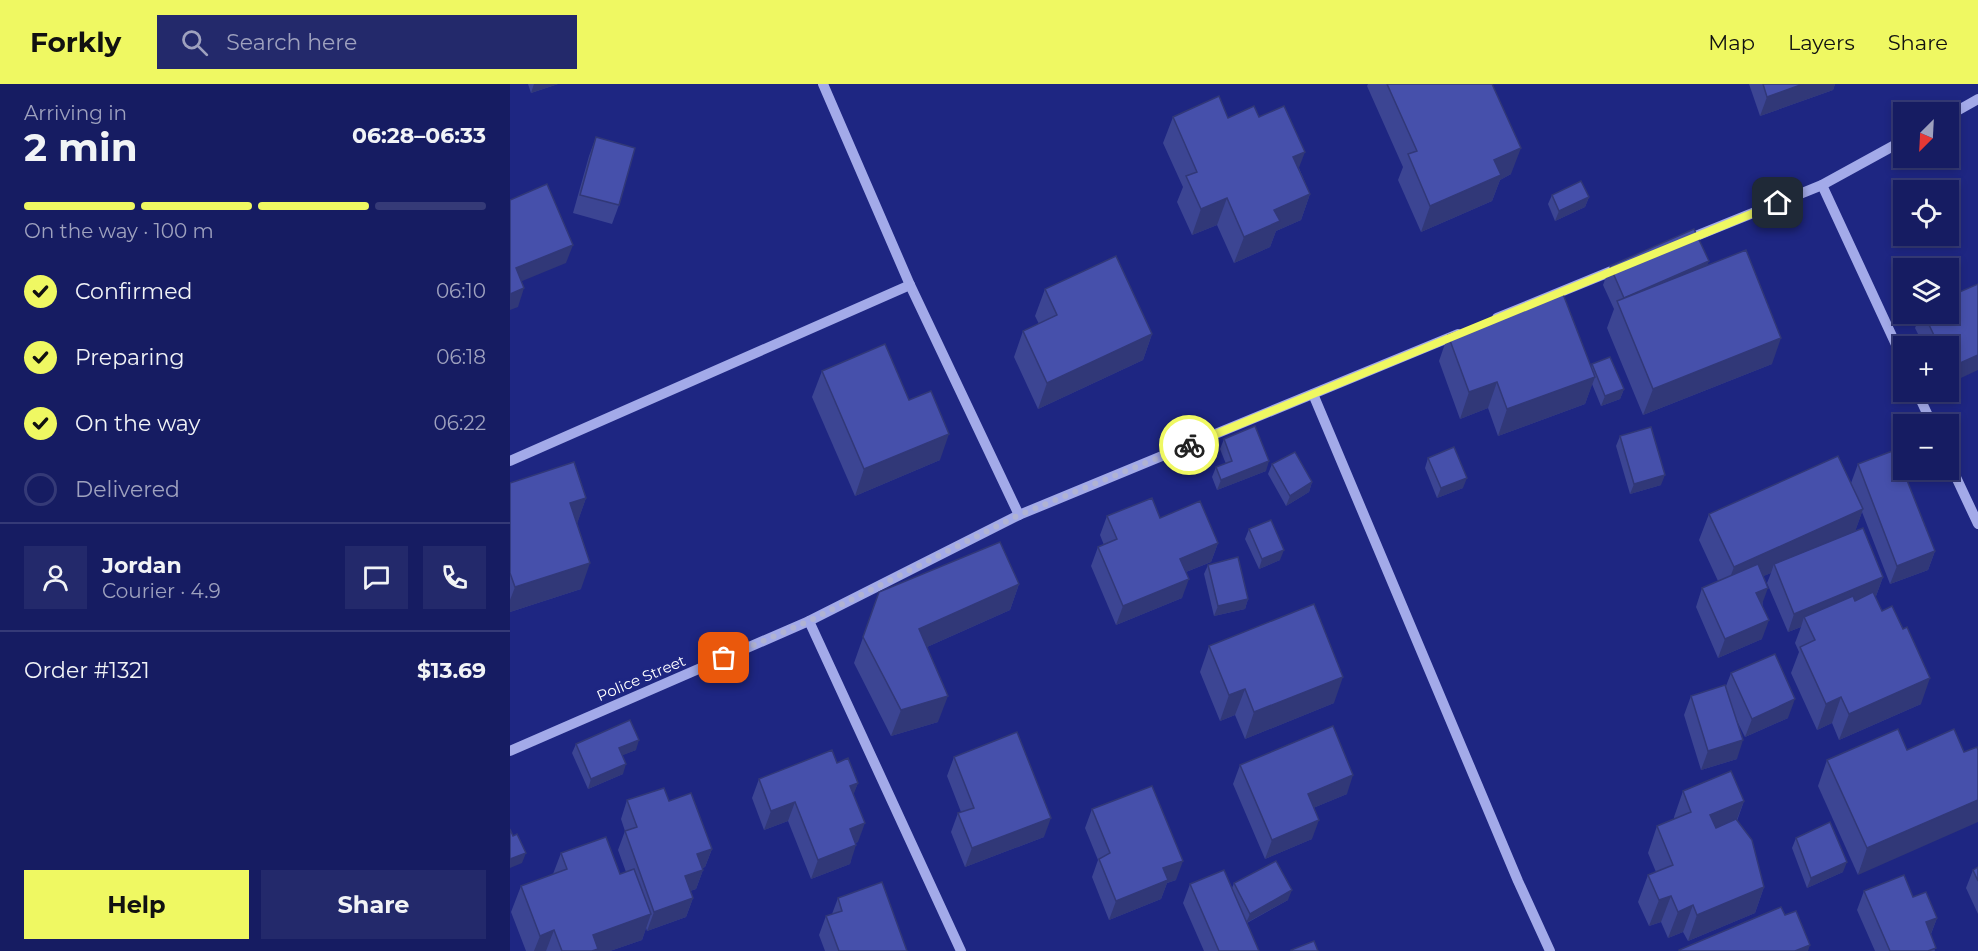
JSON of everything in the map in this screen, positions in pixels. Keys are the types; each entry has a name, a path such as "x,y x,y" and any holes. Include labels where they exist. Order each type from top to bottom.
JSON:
{"street":[{"path":"823,84 910,285 1019,515"},
{"path":"1959,110 1978,99"},
{"path":"1678,244 1822,185 1893,146"},
{"path":"1822,185 1893,338"},
{"path":"1490,321 1634,262"},
{"path":"510,461 910,285"},
{"name":"Police Street","path":"510,751 809,621 1019,515 1468,330"},
{"path":"1313,394 1518,881 1550,951"},
{"path":"1957,480 1978,524"},
{"path":"809,621 962,951"}],"building":[{"path":"1387,84 1492,84 1521,148 1494,160 1501,175 1430,206 1408,154 1417,151"},
{"path":"1763,84 1803,84 1767,97"},
{"path":"1219,96 1228,118 1254,106 1259,117 1284,106 1305,152 1293,157 1310,194 1274,210 1280,221 1244,237 1227,198 1201,209 1186,176 1197,172 1173,117"},
{"path":"596,137 635,148 619,205 580,195"},
{"path":"1581,181 1589,197 1559,211 1552,195"},
{"path":"547,184 573,245 516,268 524,288 510,294 510,200"},
{"path":"1694,229 1709,261 1624,298 1610,266"},
{"path":"1746,250 1781,338 1653,389 1617,301"},
{"path":"1116,256 1152,334 1047,383 1023,331 1057,315 1045,289"},
{"path":"1978,284 1978,355 1959,364 1959,336 1934,336 1929,324 1959,324 1959,292"},
{"path":"1563,294 1595,377 1507,409 1497,382 1469,392 1448,335"},
{"path":"885,344 909,400 931,391 949,434 864,469 822,371"},
{"path":"1610,357 1624,389 1605,396 1592,364"},
{"path":"1255,426 1269,461 1221,480 1216,467 1232,461 1224,439"},
{"path":"1651,427 1665,475 1634,484 1620,436"},
{"path":"1454,447 1467,478 1441,488 1428,458"},
{"path":"1893,451 1893,480 1907,480 1935,551 1897,566 1858,464"},
{"path":"1295,452 1312,482 1290,496 1272,464"},
{"path":"1838,456 1863,509 1734,567 1709,514"},
{"path":"574,462 586,498 570,503 590,563 515,587 510,573 510,483"},
{"path":"1152,498 1160,518 1200,501 1218,543 1180,559 1189,579 1123,606 1098,547 1117,539 1107,516"},
{"path":"1271,520 1284,550 1262,559 1249,529"},
{"path":"1863,528 1883,577 1794,614 1774,564"},
{"path":"1000,542 1019,584 919,629 948,696 901,710 863,637 879,592"},
{"path":"1238,557 1248,599 1218,606 1208,565"},
{"path":"1758,564 1768,588 1756,593 1769,620 1725,639 1702,588"},
{"path":"1873,592 1882,611 1892,606 1903,629 1907,627 1930,678 1849,714 1841,697 1826,704 1800,647 1815,640 1804,617 1853,596 1855,601"},
{"path":"1314,604 1343,677 1254,712 1245,689 1229,695 1209,646"},
{"path":"1775,654 1795,699 1752,719 1731,673"},
{"path":"1725,685 1743,740 1708,751 1691,696"},
{"path":"630,720 639,740 619,748 626,764 591,779 576,744"},
{"path":"1333,726 1353,775 1308,794 1319,820 1272,840 1240,765"},
{"path":"1898,729 1907,750 1954,729 1964,752 1977,747 1978,800 1867,848 1827,760"},
{"path":"1017,732 1051,818 972,848 958,813 974,808 954,757"},
{"path":"832,750 837,763 848,758 858,783 850,786 865,823 850,829 856,845 818,860 795,802 771,811 759,779"},
{"path":"1731,771 1744,801 1710,815 1716,828 1736,819 1752,840 1764,887 1697,915 1693,905 1678,912 1671,896 1659,900 1648,875 1673,865 1657,826 1691,812 1683,791"},
{"path":"1152,786 1183,861 1163,868 1168,880 1116,901 1099,859 1110,853 1092,809"},
{"path":"664,788 669,801 691,793 712,849 697,854 703,870 685,876 693,898 654,912 625,831 637,827 627,800"},
{"path":"1830,822 1847,862 1811,878 1796,838"},
{"path":"510,829 513,836 517,834 526,853 510,859"},
{"path":"606,837 620,874 634,869 651,914 593,935 598,949 562,951 554,930 540,936 521,886 567,869 561,853"},
{"path":"1276,861 1292,890 1250,914 1234,883"},
{"path":"1978,867 1978,881 1973,870"},
{"path":"1224,870 1259,951 1219,951 1190,884"},
{"path":"1904,875 1913,897 1926,892 1937,918 1926,922 1936,948 1928,951 1890,951 1864,891"},
{"path":"882,882 907,951 839,951 826,916 842,911 838,898"},
{"path":"1781,907 1785,915 1796,911 1810,945 1795,951 1679,951 1679,950"},
{"path":"1314,941 1318,951 1291,951 1291,950"}],"way so far":[{"path":"724,658 809,621 1019,515 1189,445"}],"route":[{"path":"1189,445 1778,203"}]}
